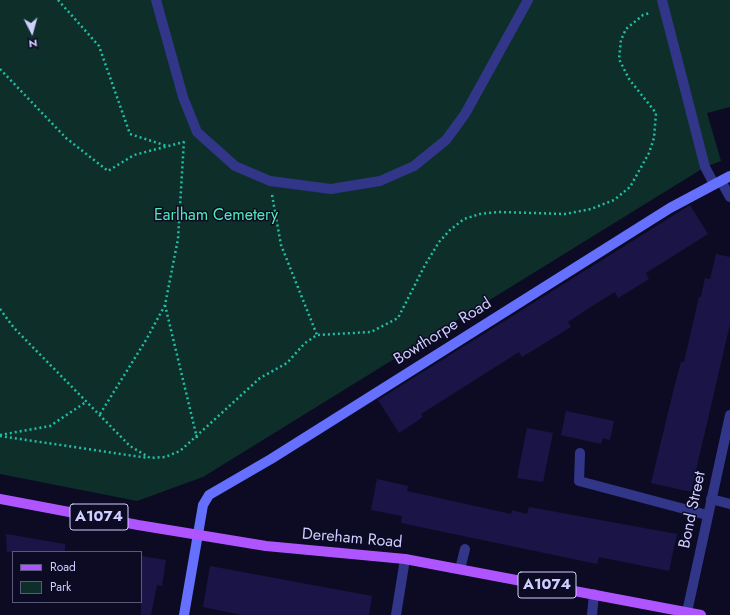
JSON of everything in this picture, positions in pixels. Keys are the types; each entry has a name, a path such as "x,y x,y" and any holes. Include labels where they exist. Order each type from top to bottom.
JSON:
{"main road":[{"name":"Dereham Road","path":"0,498 266,546 405,559 701,615"}],"street":[{"path":"156,0 183,97 196,132 235,166 270,181 331,189 380,181 414,166 446,140 465,114 528,0"},
{"path":"664,5 705,167 722,181 730,196"},
{"name":"Bowthorpe Road","path":"184,615 203,505 209,495 270,459 670,208 722,181"},
{"name":"Bond Street","path":"687,612 730,415"},
{"path":"580,453 579,482 707,515"},
{"path":"711,499 730,504"},
{"path":"460,569 464,549"},
{"path":"396,615 405,559"},
{"path":"592,615 594,594"}],"path":[{"path":"58,0 98,46 130,134 168,146"},
{"path":"0,436 150,458 165,458 180,451 197,438 260,378 287,362 305,343 317,335 370,332 398,318 425,265 439,242 450,230 464,219 480,214 499,212 565,214 591,209 614,200 630,186 650,154 654,138 656,113 629,79 619,59 621,40 626,29 643,15 664,5"},
{"path":"0,69 66,138 108,171 134,155 184,142"},
{"path":"100,414 146,340 165,305 178,240 184,135"},
{"path":"270,181 281,245 317,335"},
{"path":"165,305 197,438"},
{"path":"0,309 14,328 130,446 150,458"},
{"path":"0,436 50,426 86,402"}],"green space":[{"name":"Earlham Cemetery","path":"0,0 730,0 730,107 707,113 721,161 705,167 203,477 137,501 0,474"}],"building":[{"path":"690,205 708,234 646,273 649,279 618,298 615,292 589,308 568,322 571,327 522,357 519,352 421,414 423,417 399,433 378,400"},
{"path":"716,254 730,257 730,324 691,492 651,483 681,362 684,362 699,297 701,297 705,278 710,279"},
{"path":"566,411 614,421 610,440 603,438 601,444 561,435"},
{"path":"527,428 553,433 543,482 517,478"},
{"path":"377,479 408,486 407,491 511,514 512,510 527,514 529,507 677,534 669,571 599,557 597,564 401,523 402,516 371,510"},
{"path":"6,534 65,544 65,551 7,552"},
{"path":"142,556 166,560 162,586 157,585 151,615 141,615"},
{"path":"210,566 372,596 369,615 242,615 203,607"}]}
